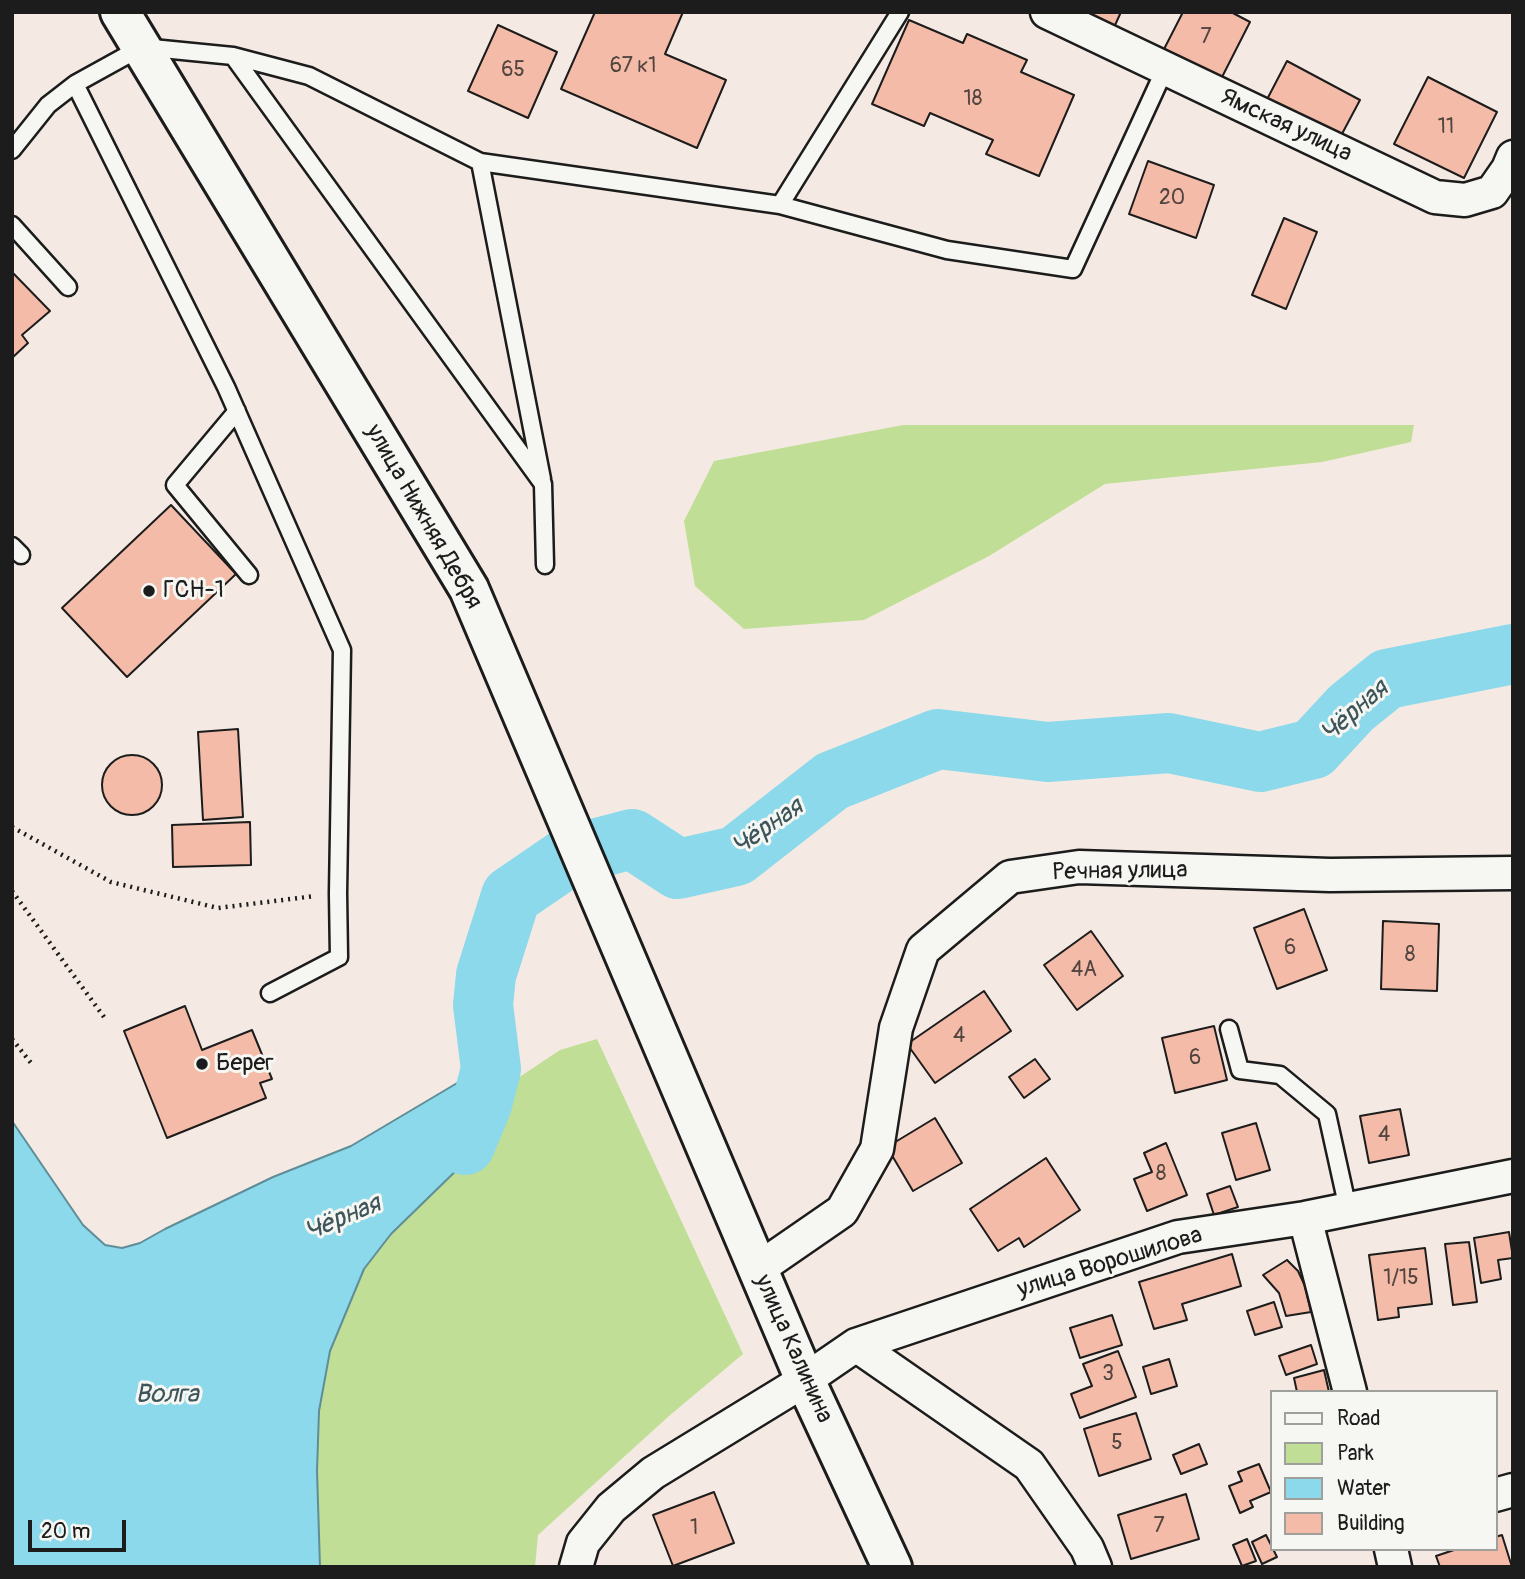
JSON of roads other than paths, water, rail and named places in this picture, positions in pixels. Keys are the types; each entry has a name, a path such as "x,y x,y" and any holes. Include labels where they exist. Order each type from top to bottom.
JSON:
{"highway":[{"name":"улица Нижняя Дебря","path":"120,12 469,589 698,1129"},
{"name":"улица Калинина","path":"698,1129 805,1380 892,1567"}],"street":[{"name":"Ямская улица","path":"1047,12 1435,197 1465,200 1492,192 1513,157"},
{"name":"Речная улица","path":"758,1269 842,1210 877,1149 896,1028 923,950 1010,877 1079,867 1330,874 1513,873"},
{"name":"улица Ворошилова","path":"576,1567 583,1543 611,1508 653,1473 805,1380 856,1345 1178,1237 1306,1218 1513,1176"},
{"path":"1306,1218 1349,1390"},
{"path":"856,1345 1029,1465 1087,1548 1095,1567"}],"lane":[{"path":"780,205 900,12"},
{"path":"12,150 23,140 48,105 75,84 142,47 233,56 309,76 480,162 780,205 947,250 1073,269 1166,68"},
{"path":"233,56 543,484"},
{"path":"75,84 237,411 342,650 339,957 270,993"},
{"path":"480,162 543,484 545,565"},
{"path":"12,225 68,287"},
{"path":"237,411 175,485 249,575"},
{"path":"1229,1030 1240,1070 1280,1075 1327,1114 1348,1209"}],"water":[{"name":"Волга","path":"491,1069 506,1086 491,1128 467,1160 391,1234 364,1269 330,1351 319,1411 317,1471 320,1567 12,1567 12,1121 83,1225 105,1245 122,1248 140,1243 273,1177 351,1146 469,1076"}],"waterway":[{"name":"Чёрная","path":"465,1145 482,1104 491,1069 483,1005 486,975 511,896 571,855 632,839 678,869 736,856 832,781 938,739 1048,752 1169,743 1260,762 1313,749 1351,708 1387,679 1513,654"}],"place":[{"name":"ГСН-1","path":"149,591"},
{"name":"Берег","path":"202,1064"}]}
